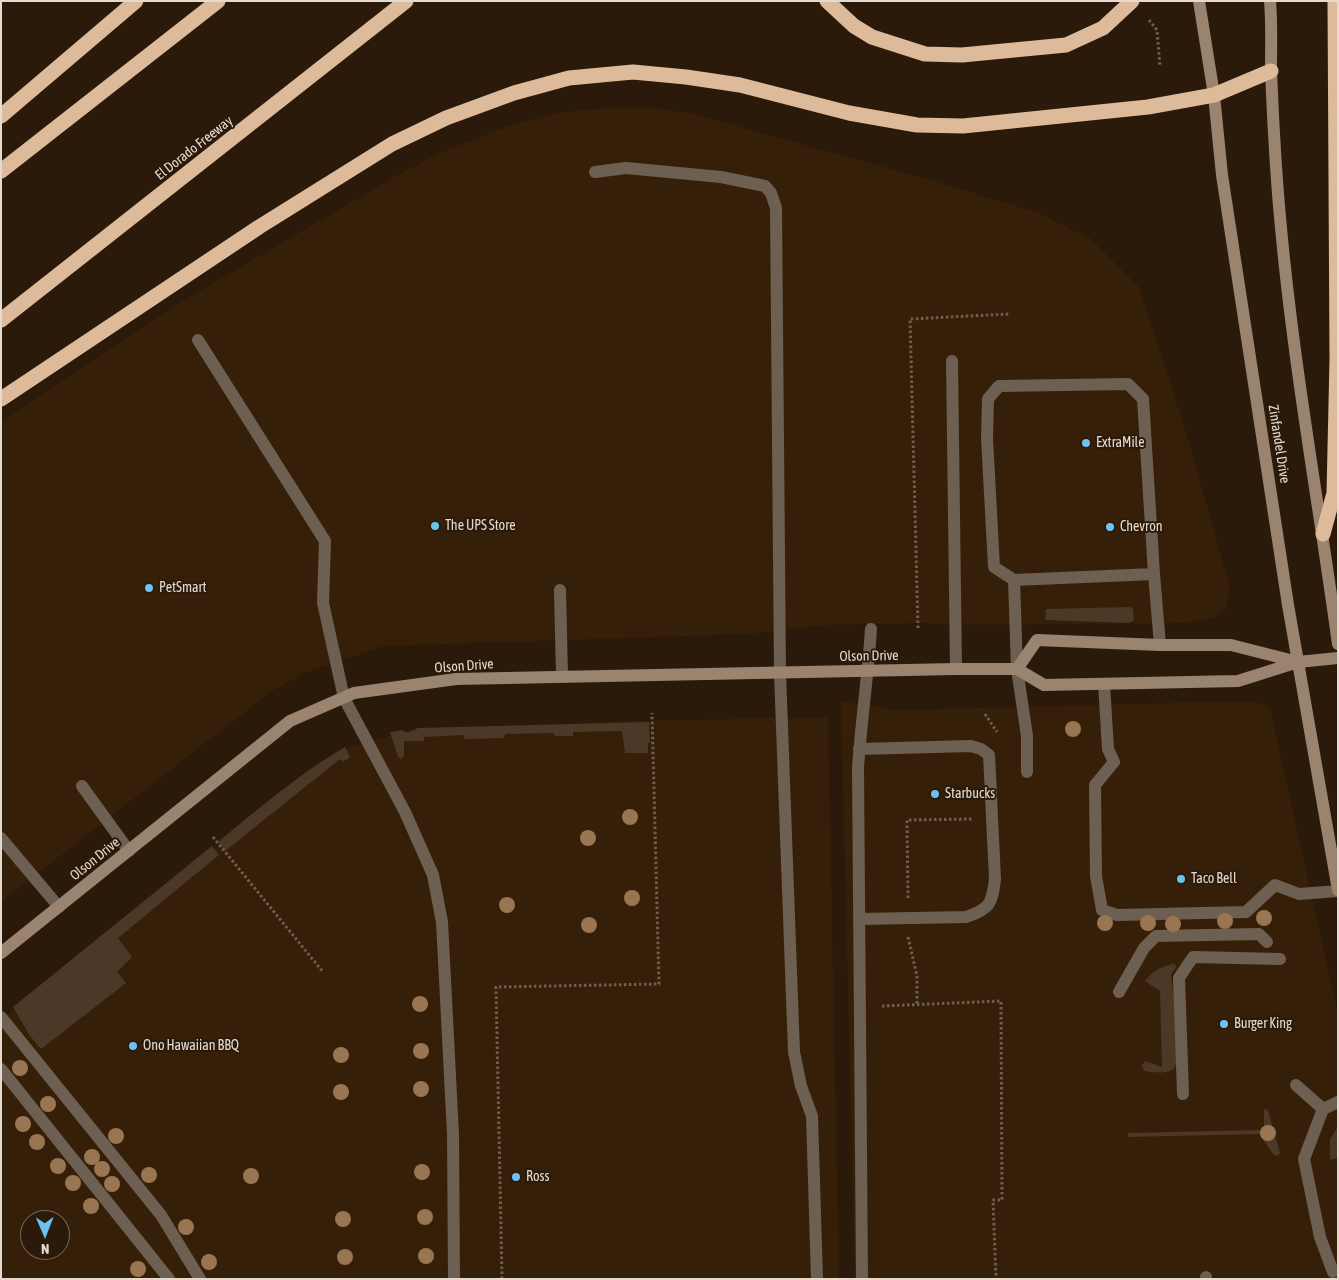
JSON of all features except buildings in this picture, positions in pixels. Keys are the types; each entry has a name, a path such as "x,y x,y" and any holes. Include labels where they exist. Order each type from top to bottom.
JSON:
{"highway":[{"path":"1,116 136,1"},
{"path":"1,171 218,1"},
{"name":"El Dorado Freeway","path":"1,320 406,1"},
{"path":"826,1 854,26 872,37 925,54 962,55 1066,45 1103,28 1132,1"},
{"path":"1323,534 1335,483 1337,359 1335,1"},
{"path":"1,399 260,228 392,144 446,118 514,93 569,78 633,72 686,77 740,85 849,113 917,125 963,126 1148,107 1214,95 1271,71"}],"street":[{"name":"Zinfandel Drive","path":"1199,1 1214,95 1222,175 1298,662 1338,890"},
{"name":"Zinfandel Drive","path":"1270,1 1271,71 1281,226 1291,329 1338,644"},
{"path":"1298,662 1231,645 1160,645 1037,640 1017,669 1044,685 1238,681 1298,662 1338,658"},
{"name":"Olson Drive","path":"1,953 290,721 354,693 456,679 1017,669"}],"lane":[{"path":"595,172 626,168 721,177 765,186 771,193 776,208 780,673 794,1052 801,1086 812,1116 817,1279"},
{"path":"198,340 325,541 323,603 344,698 405,812 433,875 442,922 452,1134 454,1279"},
{"path":"952,361 956,670"},
{"path":"1154,574 1014,580 994,567 987,438 988,399 999,386 1128,384 1143,399 1160,645"},
{"path":"1014,580 1017,669 1027,736 1028,772"},
{"path":"560,590 562,676"},
{"path":"862,1279 859,749 869,672 871,629"},
{"path":"1104,684 1108,749 1114,762 1095,786 1096,876 1102,910 1116,916 1246,912 1275,884 1299,894 1338,890"},
{"path":"859,749 971,746 981,749 989,755 995,879 993,898 982,911 966,917 859,920"},
{"path":"82,786 129,851"},
{"path":"1,838 59,907"},
{"path":"1119,992 1144,948 1156,936 1258,934 1267,942"},
{"path":"1183,1094 1180,978 1193,957 1280,959"},
{"path":"1,1017 160,1215 200,1279"},
{"path":"1,1070 168,1279"},
{"path":"1296,1085 1323,1109"},
{"path":"1333,1272 1320,1237 1304,1159 1323,1109 1338,1102"}],"path":[{"path":"1148,20 1157,30 1160,67"},
{"path":"918,628 910,319 1010,314"},
{"path":"502,1279 496,987 659,984 652,713"},
{"path":"985,714 994,730 1000,734"},
{"path":"917,1004 917,976 908,941 906,820 992,819"},
{"path":"213,837 323,972"},
{"path":"882,1006 1002,1000 1002,1200 993,1200 996,1279"}],"shaded area":[{"path":"649,107 694,114 927,179 1036,212 1090,238 1139,287 1189,442 1230,588 1226,609 1215,617 1187,623 826,625 749,634 384,646 304,673 272,691 1,902 1,421 191,296 403,172 442,152 514,124 555,113 592,109"},
{"path":"1130,607 1133,609 1134,620 1130,623 1045,620 1046,609"},
{"path":"841,701 896,710 1255,701 1270,708 1338,1014 1338,1279 855,1279"},
{"path":"828,717 839,1279 1,1279 1,1020 325,760 349,748 405,731 633,721"},
{"path":"649,722 650,743 648,743 648,753 625,753 622,731 573,732 573,736 554,736 554,733 505,734 504,738 464,739 463,735 424,737 424,741 404,741 404,756 401,759 398,757 390,732 402,730 407,733 418,728"},
{"path":"345,747 350,757 343,762 340,759 225,851 218,842 295,780"},
{"path":"212,846 219,855 118,938 132,957 117,972 126,983 41,1049 30,1036 13,1007"},
{"path":"1175,964 1176,967 1171,975 1177,1024 1177,1062 1174,1068 1168,1072 1144,1071 1142,1065 1145,1061 1162,1067 1160,991 1145,981 1157,970"},
{"path":"1264,1109 1268,1110 1280,1153 1278,1156 1274,1155 1259,1134 1128,1137 1128,1133 1264,1130"},
{"path":"1338,1127 1338,1158 1330,1160 1330,1139"}],"place":[{"name":"ExtraMile","path":"1086,443"},
{"name":"The UPS Store","path":"435,526"},
{"name":"Chevron","path":"1110,527"},
{"name":"PetSmart","path":"149,588"},
{"name":"Starbucks","path":"935,794"},
{"name":"Taco Bell","path":"1181,879"},
{"name":"Burger King","path":"1224,1024"},
{"name":"Ono Hawaiian BBQ","path":"133,1046"},
{"name":"Ross","path":"516,1177"}]}
